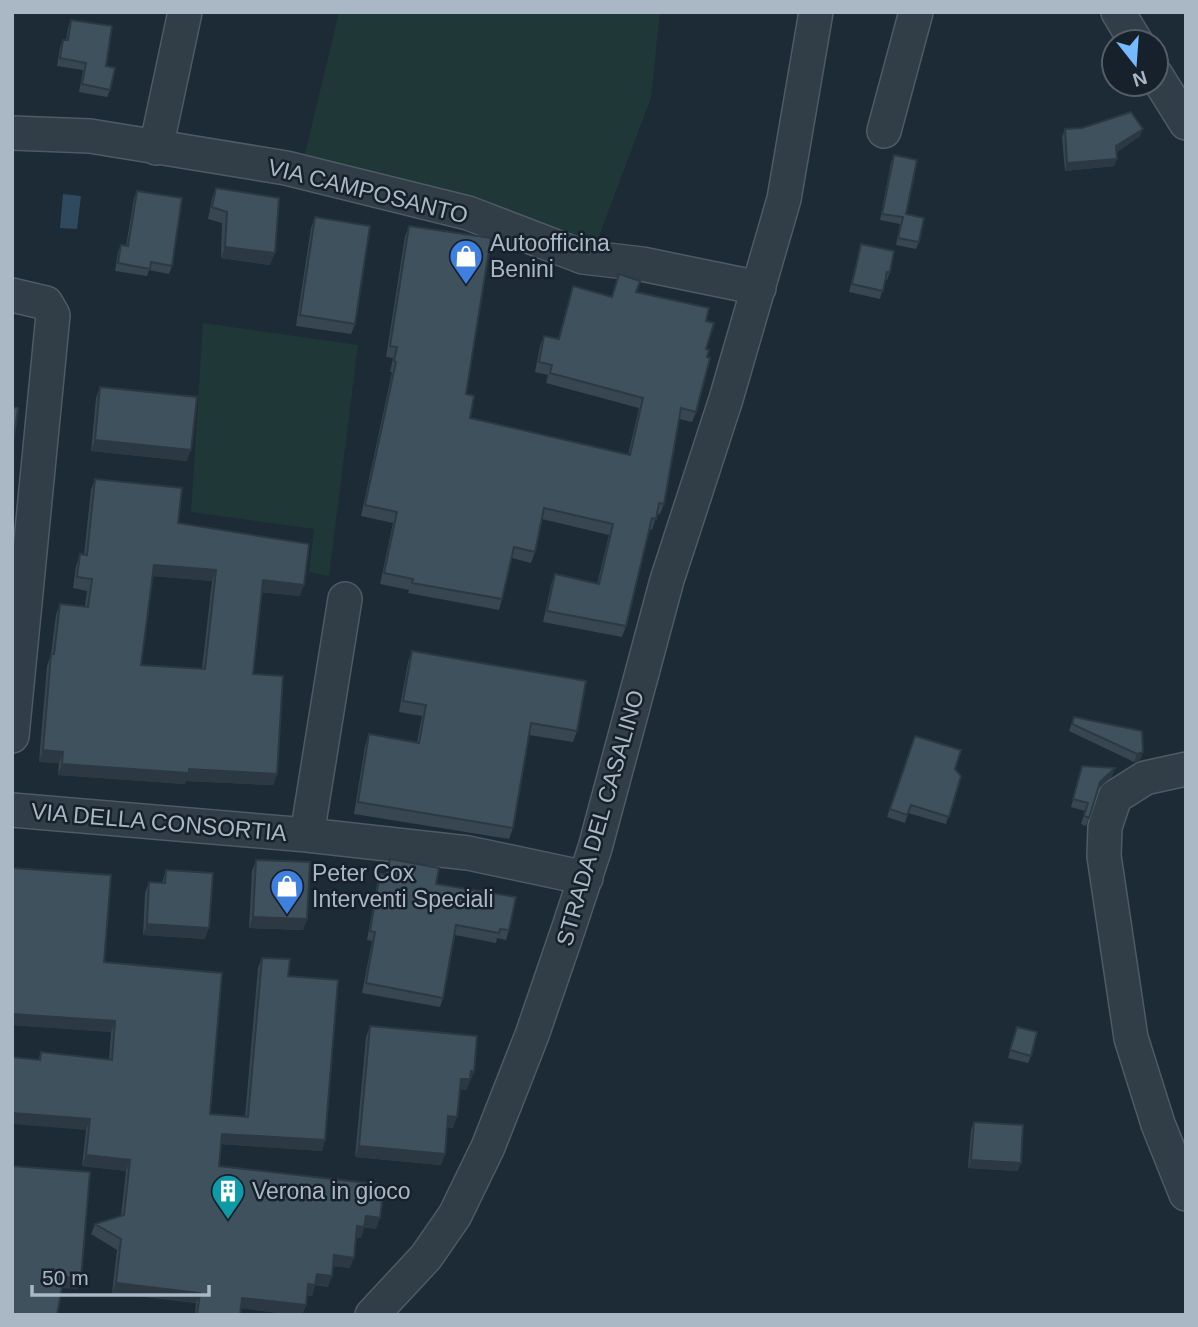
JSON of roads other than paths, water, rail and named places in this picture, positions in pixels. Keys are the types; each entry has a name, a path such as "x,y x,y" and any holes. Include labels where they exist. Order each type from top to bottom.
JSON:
{"street":[{"path":"156,148 185,12"},
{"name":"STRADA DEL CASALINO","path":"372,1315 426,1257 455,1215 488,1147 532,1035 586,878 667,580 785,199 816,12"},
{"path":"884,131 916,12"},
{"path":"1118,12 1128,28"},
{"path":"1170,97 1186,123"},
{"name":"VIA CAMPOSANTO","path":"12,133 90,136 286,168 468,213 583,257 642,264 759,288"},
{"path":"12,295 46,303 53,314 12,736"},
{"name":"VIA DELLA CONSORTIA","path":"307,835 345,599"},
{"path":"1186,769 1145,778 1115,797 1105,827 1104,856 1131,1038 1158,1124 1186,1194"},
{"name":"VIA DELLA CONSORTIA","path":"12,810 307,835 468,853 586,878"}],"water":[{"path":"63,194 81,196 77,229 60,228"}],"place":[{"name":"Autoofficina Benini","path":"466,286"},
{"name":"Peter Cox Interventi Speciali","path":"287,916"},
{"name":"Verona in gioco","path":"228,1221"}]}
